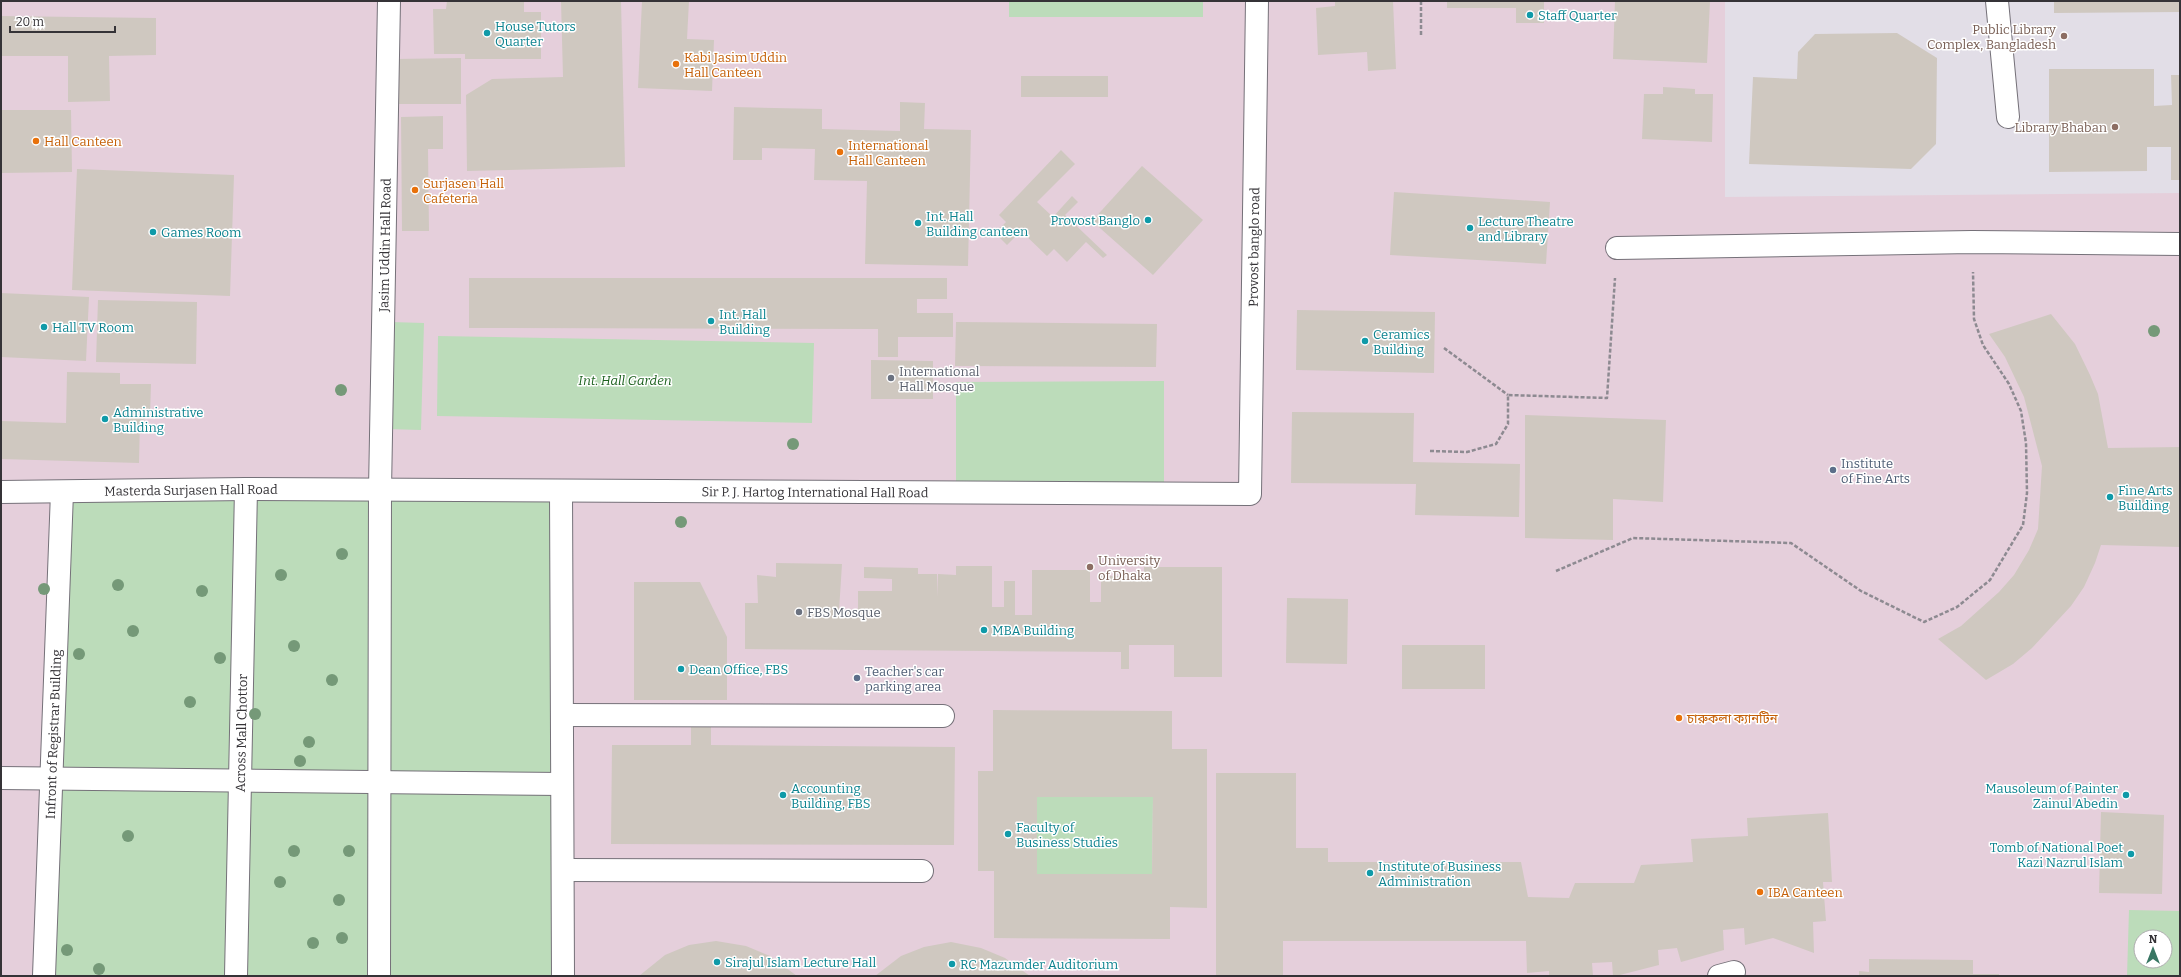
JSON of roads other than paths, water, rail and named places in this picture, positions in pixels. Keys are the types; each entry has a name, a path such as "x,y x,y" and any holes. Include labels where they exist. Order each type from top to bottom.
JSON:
{"lane":[{"name":"Jasim Uddin Hall Road","path":"380,490 389,1"},
{"name":"Provost banglo road","path":"1250,494 1257,1"},
{"path":"1997,1 2008,117"},
{"path":"1617,248 1972,242 2180,244"},
{"name":"Masterda Surjasen Hall Road","path":"1,492 246,489 380,490"},
{"name":"Across Mall Chottor","path":"236,976 246,489"},
{"name":"Sir P. J. Hartog International Hall Road","path":"380,490 1250,494"},
{"path":"379,976 380,490"},
{"path":"561,491 563,976"},
{"name":"Infront of Registrar Building","path":"44,976 62,492"},
{"path":"562,715 943,716"},
{"path":"1,778 51,777 562,784"},
{"path":"563,870 922,871"}],"place":[{"name":"Staff Quarter","path":"1530,15"},
{"name":"House Tutors Quarter","path":"487,33"},
{"name":"Public Library Complex, Bangladesh","path":"2064,36"},
{"name":"Kabi Jasim Uddin Hall Canteen","path":"676,64"},
{"name":"Library Bhaban","path":"2115,127"},
{"name":"Hall Canteen","path":"36,141"},
{"name":"International Hall Canteen","path":"840,152"},
{"name":"Surjasen Hall Cafeteria","path":"415,190"},
{"name":"Provost Banglo","path":"1148,220"},
{"name":"Int. Hall Building canteen","path":"918,223"},
{"name":"Lecture Theatre and Library","path":"1470,228"},
{"name":"Games Room","path":"153,232"},
{"name":"Int. Hall Building","path":"711,321"},
{"name":"Hall TV Room","path":"44,327"},
{"name":"Ceramics Building","path":"1365,341"},
{"name":"International Hall Mosque","path":"891,378"},
{"name":"Administrative Building","path":"105,419"},
{"name":"Institute of Fine Arts","path":"1833,470"},
{"name":"Fine Arts Building","path":"2110,497"},
{"name":"University of Dhaka","path":"1090,567"},
{"name":"FBS Mosque","path":"799,612"},
{"name":"MBA Building","path":"984,630"},
{"name":"Dean Office, FBS","path":"681,669"},
{"name":"Teacher's car parking area","path":"857,678"},
{"name":"চারুকলা ক্যানটিন","path":"1679,718"},
{"name":"Accounting Building, FBS","path":"783,795"},
{"name":"Mausoleum of Painter Zainul Abedin","path":"2126,795"},
{"name":"Faculty of Business Studies","path":"1008,834"},
{"name":"Tomb of National Poet Kazi Nazrul Islam","path":"2131,854"},
{"name":"Institute of Business Administration","path":"1370,873"},
{"name":"IBA Canteen","path":"1760,892"},
{"name":"Sirajul Islam Lecture Hall","path":"717,962"},
{"name":"RC Mazumder Auditorium","path":"952,964"}],"park label":[{"name":"Int. Hall Garden","path":"625,380"}]}
